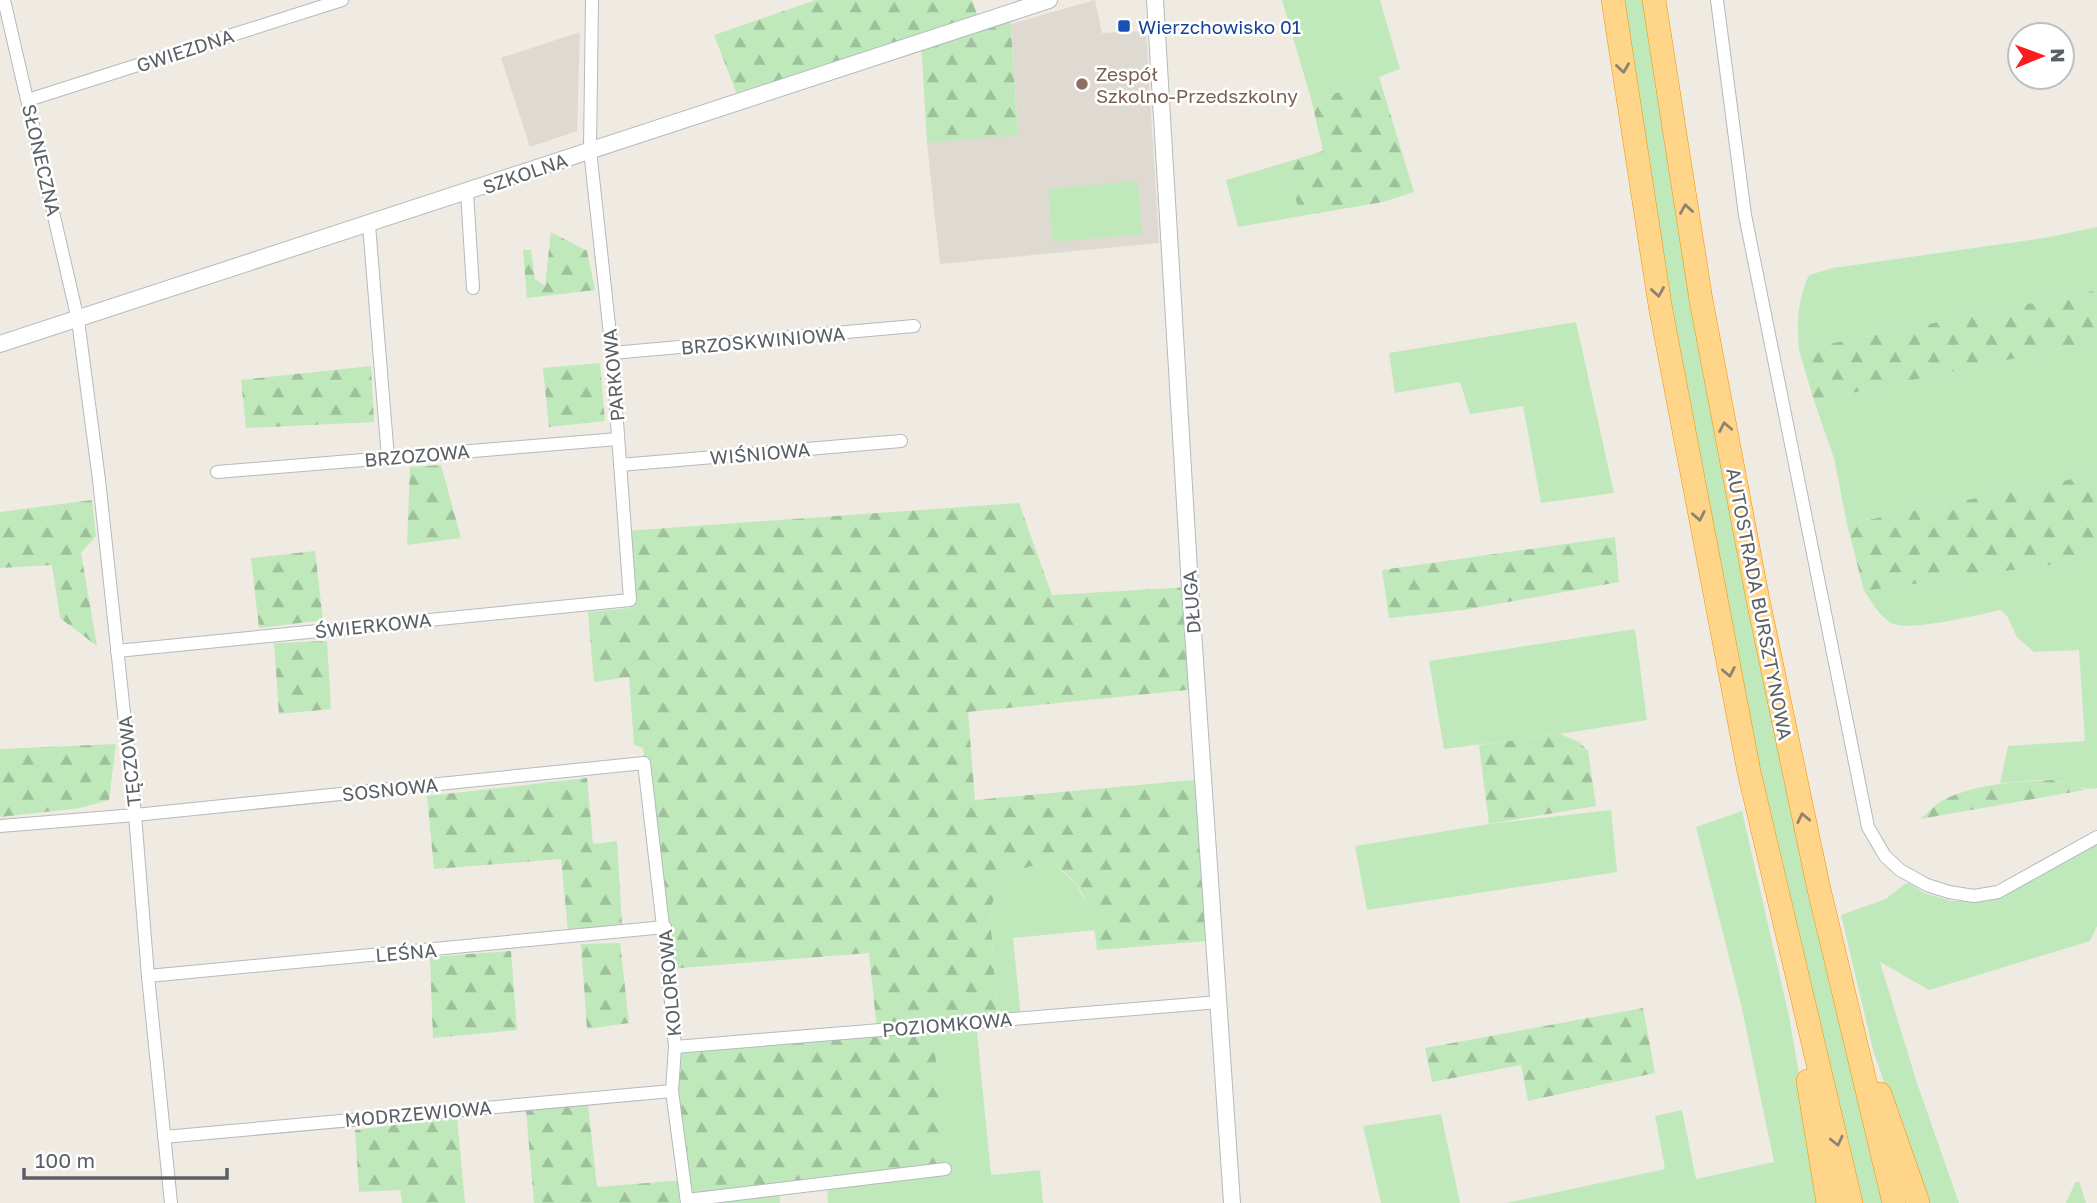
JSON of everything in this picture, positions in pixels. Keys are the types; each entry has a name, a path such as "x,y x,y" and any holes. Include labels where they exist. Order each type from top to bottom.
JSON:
{"highway":[{"path":"1613,0 1660,305 1749,772 1852,1203"},
{"name":"AUTOSTRADA BURSZTYNOWA","path":"1654,0 1701,300 1758,600 1818,885 1894,1203"},
{"path":"1776,884 1828,1203"},
{"path":"1818,885 1880,1093 1919,1203"}],"street":[{"name":"SŁONECZNA","path":"5,0 78,320"},
{"name":"GWIEZDNA","path":"28,100 342,0"},
{"name":"PARKOWA","path":"592,0 590,150 612,354 630,600"},
{"name":"SZKOLNA","path":"0,344 1049,0"},
{"name":"DŁUGA","path":"1155,0 1188,559 1232,1203"},
{"path":"1717,0 1745,215 1868,827 1885,856 1900,870 1927,885 1974,896 1998,892 2097,837"},
{"path":"467,192 473,288"},
{"path":"369,225 388,458"},
{"name":"TĘCZOWA","path":"78,320 135,815 170,1203"},
{"name":"BRZOSKWINIOWA","path":"612,354 914,326"},
{"name":"BRZOZOWA","path":"217,472 618,439"},
{"name":"WIŚNIOWA","path":"620,466 901,441"},
{"name":"ŚWIERKOWA","path":"117,651 630,600"},
{"name":"SOSNOWA","path":"0,826 135,815 644,763"},
{"name":"KOLOROWA","path":"644,763 665,927 675,1047 672,1091 687,1202"},
{"name":"LEŚNA","path":"148,976 665,927"},
{"name":"POZIOMKOWA","path":"675,1047 1219,1002"},
{"name":"MODRZEWIOWA","path":"164,1137 672,1091"},
{"path":"687,1202 945,1170"}],"shaded area":[{"name":"Zespół Szkolno-Przedszkolny","path":"1095,0 1102,33 1146,31 1159,243 940,264 927,143 1018,134 1011,24"},
{"path":"580,32 577,131 530,147 501,58"}],"green space":[{"path":"816,0 972,0 980,23 1010,13 1018,135 927,143 921,42 740,102 714,35"},
{"path":"1282,0 1380,0 1400,69 1312,102"},
{"path":"1622,0 1646,0 1885,1203 1861,1203 1767,808 1686,399"},
{"path":"1379,77 1414,192 1383,202 1301,216 1284,163 1323,151 1312,102"},
{"path":"1284,163 1301,216 1238,227 1226,180"},
{"path":"1137,181 1142,234 1053,242 1048,189"},
{"path":"2097,227 2097,290 1799,350 1799,312 1809,275 1833,268 2044,238"},
{"path":"551,232 587,251 595,290 527,298 523,250 531,250 535,279 545,286"},
{"path":"2097,290 2097,341 1814,401 1799,350"},
{"path":"1576,322 1614,493 1541,503 1523,406 1470,414 1460,382 1395,393 1389,353"},
{"path":"2097,341 2097,474 1847,524 1834,458 1814,401"},
{"path":"600,363 605,421 549,427 543,368"},
{"path":"371,366 374,422 246,428 241,380"},
{"path":"441,465 461,538 407,545 410,467"},
{"path":"2097,474 2097,558 1864,591 1847,524"},
{"path":"92,500 96,536 81,553 97,646 60,618 52,565 0,568 0,512"},
{"path":"1019,503 1052,595 1190,587 1197,689 968,712 975,800 1204,779 1218,940 1097,950 1091,916 1082,892 1071,878 1051,861 1005,873 990,909 997,1020 933,1026 945,1169 687,1203 534,1203 526,1111 588,1104 597,1187 685,1180 672,1091 675,1047 877,1030 869,953 668,969 643,748 634,745 629,677 594,682 588,612 630,608 625,531"},
{"path":"1615,537 1619,582 1464,610 1389,618 1382,570"},
{"path":"315,551 323,620 259,628 251,558"},
{"path":"2097,558 2097,788 2085,788 2052,780 2000,783 2008,746 2085,741 2079,650 2034,652 2017,637 2007,616 2000,610 1930,624 1894,624 1881,614 1864,591"},
{"path":"1635,629 1647,720 1444,749 1429,661"},
{"path":"327,641 331,709 279,714 274,643"},
{"path":"1560,734 1579,742 1588,751 1596,806 1489,824 1479,745"},
{"path":"116,744 109,800 80,808 0,817 0,749"},
{"path":"587,778 593,844 617,841 622,924 568,931 561,859 434,869 427,796"},
{"path":"2052,780 2085,790 1920,819 1942,801 1971,790 1998,784"},
{"path":"1611,810 1617,872 1367,910 1355,846 1489,824"},
{"path":"1742,811 1789,1016 1821,1203 1506,1203 1665,1169 1655,1116 1682,1110 1696,1179 1774,1162 1741,1004 1696,827"},
{"path":"2097,843 2097,926 2090,941 1929,990 1880,962 1917,1083 1959,1203 1925,1203 1873,1050 1841,915 1886,899 1909,883 1924,893 1951,901 1975,901"},
{"path":"1051,861 1076,884 1089,908 1095,930 1013,938 1021,1018 997,1020 990,909 1005,873"},
{"path":"620,943 629,1023 587,1029 581,944"},
{"path":"511,951 517,1030 433,1038 430,957"},
{"path":"1643,1008 1655,1073 1528,1101 1521,1065 1432,1082 1425,1048"},
{"path":"976,1022 991,1175 1040,1170 1043,1203 828,1203 827,1184 933,1026"},
{"path":"1441,1114 1460,1203 1381,1203 1363,1126"},
{"path":"457,1117 465,1203 402,1203 400,1190 359,1192 355,1130"},
{"path":"2079,1181 2086,1203 2066,1203 2075,1183"},
{"path":"779,1189 780,1203 687,1203"}],"place":[{"name":"Wierzchowisko 01","path":"1124,26"},
{"name":"Zespół Szkolno-Przedszkolny","path":"1082,84"}]}
